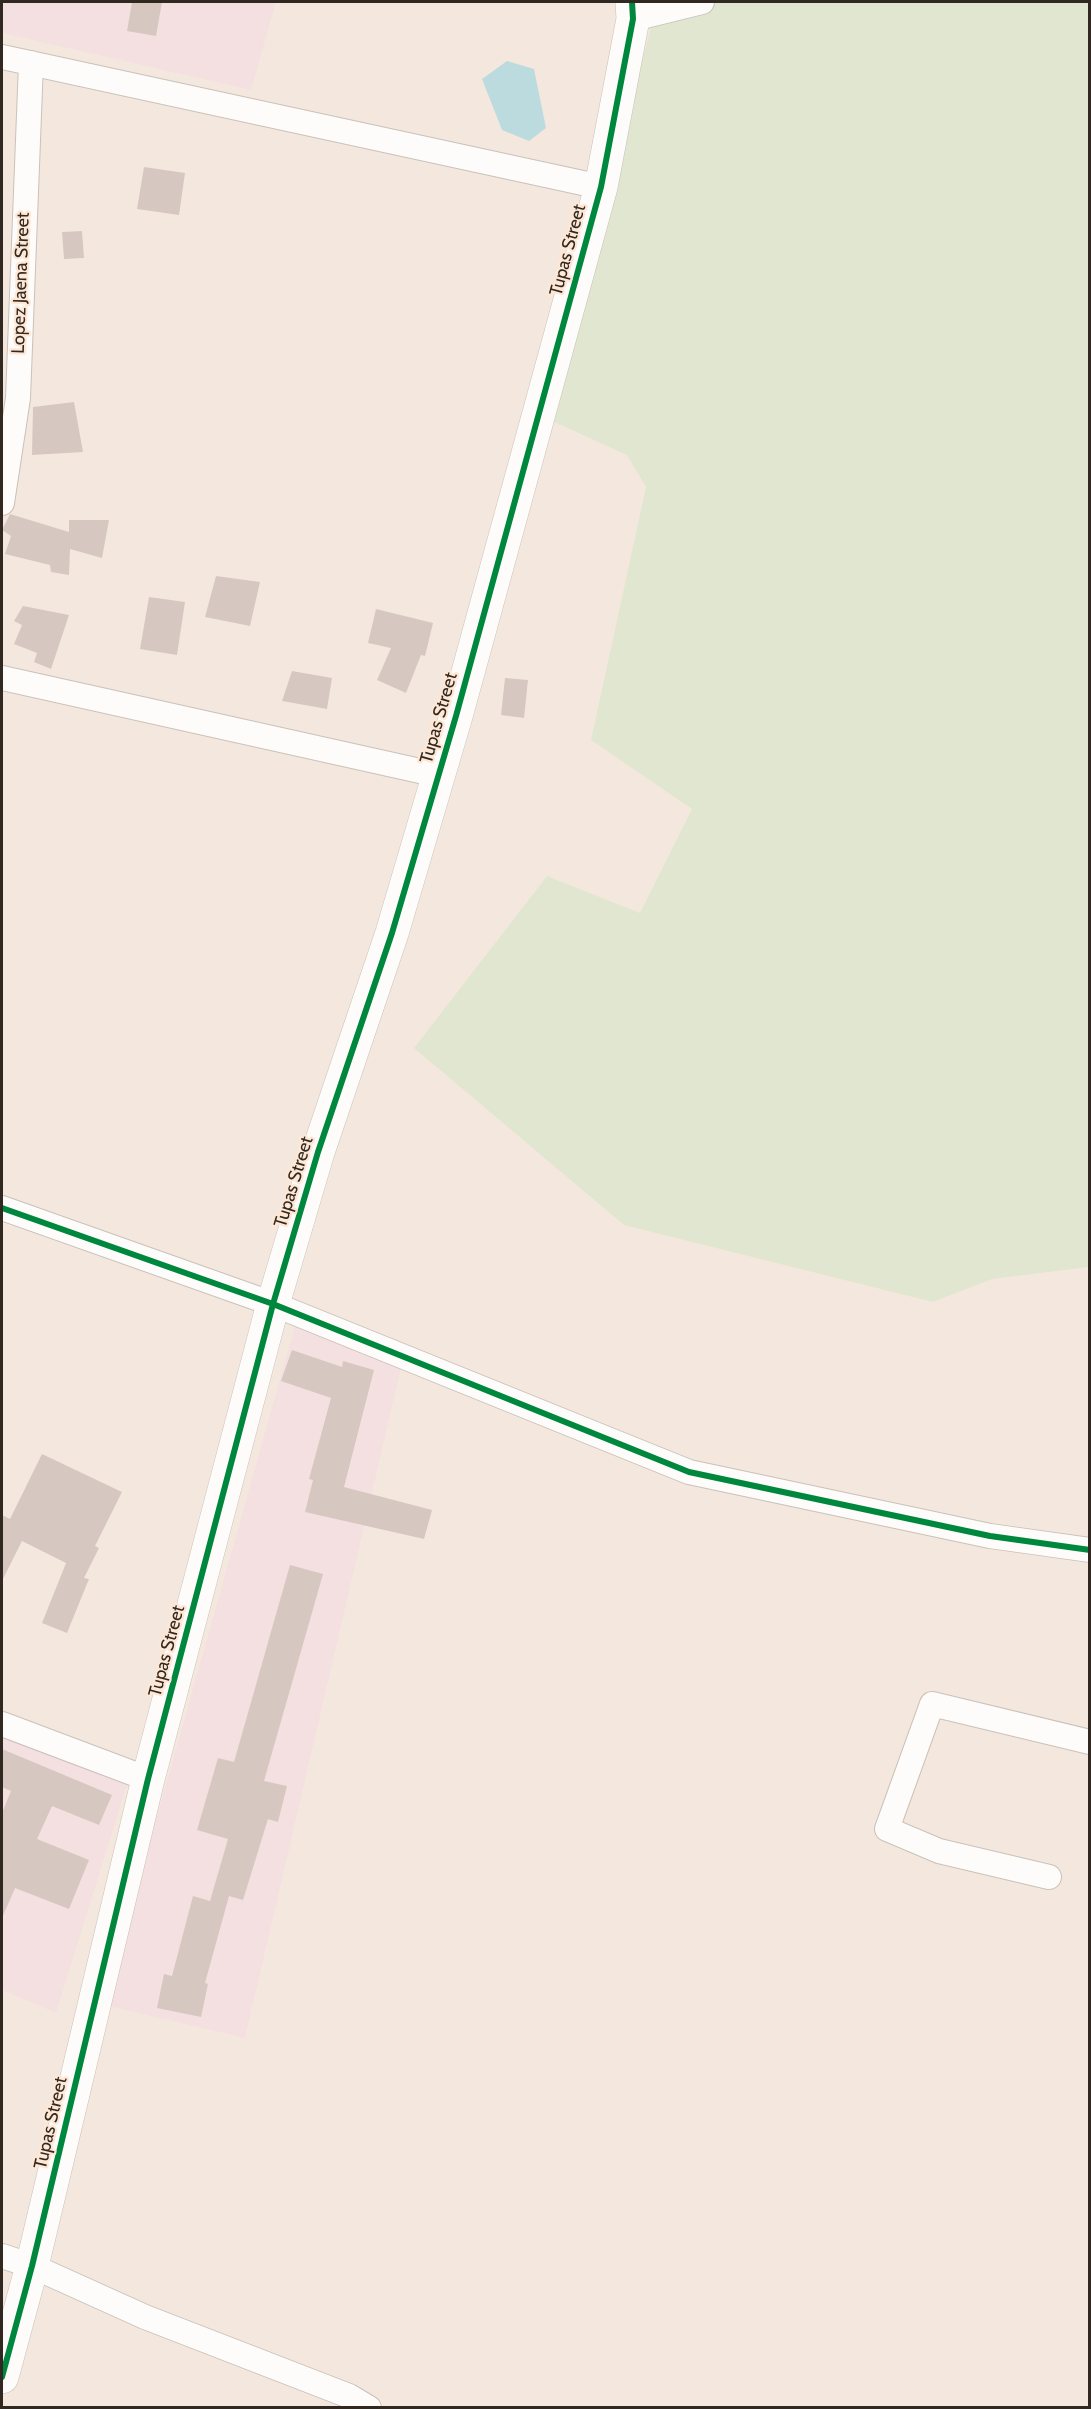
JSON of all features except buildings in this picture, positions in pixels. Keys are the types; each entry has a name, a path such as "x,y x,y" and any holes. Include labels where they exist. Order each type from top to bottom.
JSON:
{"street":[{"path":"633,10 702,2"},
{"name":"Tupas Street","path":"2,2377 32,2266 148,1779 273,1304 318,1152 392,933 601,187 633,10"},
{"path":"2,57 601,187"},
{"name":"Lopez Jaena Street","path":"2,503 18,398 31,63"},
{"path":"2,678 438,775"},
{"path":"2,1208 273,1304 689,1472 990,1536 1089,1550"},
{"path":"1049,1877 939,1851 887,1829 932,1704 1089,1742"},
{"path":"2,1724 148,1779"},
{"path":"2,2256 32,2266 145,2317 349,2396 369,2408"}],"shaded area":[{"path":"2,2 276,2 251,90 2,33"},
{"path":"295,1326 401,1368 245,2038 104,2005"},
{"path":"2,1737 127,1785 56,2013 2,1990"}],"green space":[{"path":"719,2 1089,2 1089,1267 992,1279 933,1302 624,1225 414,1048 547,876 640,913 692,809 591,740 646,487 627,455 550,420 652,23"}],"water":[{"path":"507,61 534,69 546,128 529,141 502,130 482,79"}],"cycle path":[{"path":"2,2377 32,2266 148,1779 273,1304 318,1152 392,933 456,716 601,187 633,19 632,2"},
{"path":"2,1208 273,1304 689,1472 990,1536 1090,1550"}]}
